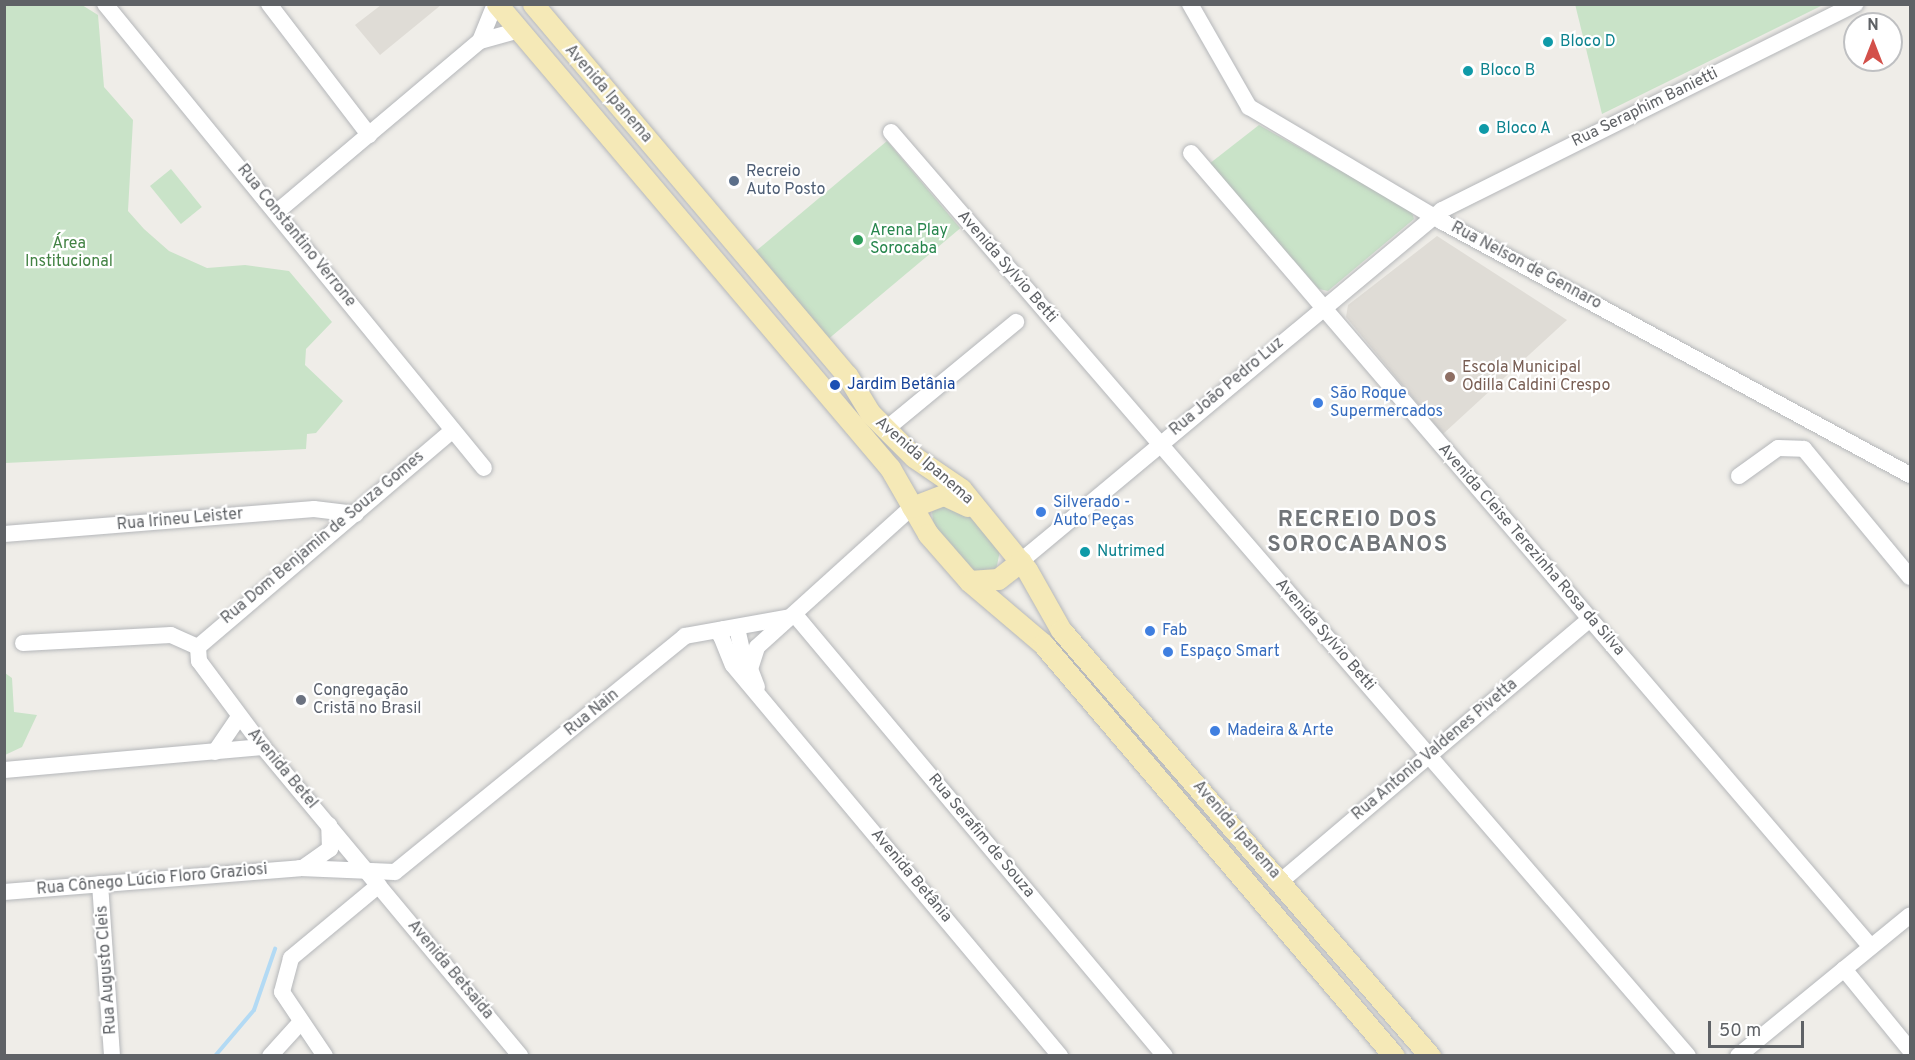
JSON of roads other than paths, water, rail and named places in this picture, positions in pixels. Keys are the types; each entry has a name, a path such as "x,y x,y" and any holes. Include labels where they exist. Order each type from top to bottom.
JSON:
{"main road":[{"name":"Avenida Ipanema","path":"496,4 890,468 928,534 969,581 1043,644 1394,1056"},
{"name":"Avenida Ipanema","path":"532,4 847,375 885,430 962,489 1021,561 1061,630 1281,881 1430,1056"},
{"path":"912,507 934,496 954,497 1002,537"},
{"path":"969,581 998,579 1021,561"}],"street":[{"name":"Rua Constantino Verrone","path":"105,4 278,211 452,431 484,468"},
{"path":"269,4 369,135"},
{"path":"480,41 496,4"},
{"name":"Rua Nelson de Gennaro","path":"1190,4 1249,107 1436,216 1911,475"},
{"name":"Rua Seraphim Banietti","path":"1436,216 1538,159 1856,4"},
{"path":"278,211 480,41 520,30"},
{"name":"Avenida Sylvio Betti","path":"891,132 1688,1056"},
{"name":"Avenida Cleise Terezinha Rosa da Silva","path":"1191,153 1870,947"},
{"name":"Rua João Pedro Luz","path":"1021,561 1436,216"},
{"path":"885,430 1016,322"},
{"name":"Rua Dom Benjamin de Souza Gomes","path":"198,647 204,636 356,514 452,431"},
{"path":"1739,476 1778,448 1804,449 1911,577"},
{"path":"761,697 751,660 757,647 796,616 912,507"},
{"name":"Rua Irineu Leister","path":"4,534 314,509 356,514"},
{"name":"Rua Nain","path":"299,1024 282,992 291,958 375,880 408,865 685,636 796,616"},
{"name":"Rua Serafim de Souza","path":"796,616 1165,1056"},
{"name":"Rua Antonio Valdenes Pivetta","path":"1281,881 1590,619"},
{"name":"Avenida Betânia","path":"734,665 721,636 730,628 745,670 761,697"},
{"path":"23,643 171,635 198,647"},
{"name":"Avenida Betânia","path":"685,636 711,641 734,665 1060,1056"},
{"name":"Avenida Betel","path":"198,647 199,661 239,717 375,880"},
{"path":"215,752 239,717"},
{"path":"4,770 263,747"},
{"path":"329,824 330,849 352,853"},
{"name":"Rua Cônego Lúcio Floro Graziosi","path":"4,892 300,868 314,864 330,849"},
{"name":"Rua Nain","path":"352,853 385,868 408,865"},
{"path":"397,907 408,865"},
{"name":"Rua Cônego Lúcio Floro Graziosi","path":"300,868 375,880"},
{"name":"Avenida Betsaida","path":"375,880 520,1056"},
{"name":"Rua Augusto Cleis","path":"100,884 112,1056"},
{"path":"1746,1053 1911,915"},
{"path":"1844,969 1911,1050"},
{"path":"270,1056 299,1024 325,1056"}],"waterway":[{"path":"215,1056 254,1010 275,949"}],"place":[{"name":"Bloco D","path":"1548,42"},
{"name":"Bloco B","path":"1468,71"},
{"name":"Bloco A","path":"1484,129"},
{"name":"Recreio Auto Posto","path":"734,181"},
{"name":"Arena Play Sorocaba","path":"858,240"},
{"name":"Escola Municipal Odilla Caldini Crespo","path":"1450,377"},
{"name":"Jardim Betânia","path":"835,385"},
{"name":"São Roque Supermercados","path":"1318,403"},
{"name":"Silverado - Auto Peças","path":"1041,512"},
{"name":"Nutrimed","path":"1085,552"},
{"name":"Fab","path":"1150,631"},
{"name":"Espaço Smart","path":"1168,652"},
{"name":"Congregação Cristã no Brasil","path":"301,700"},
{"name":"Madeira & Arte","path":"1215,731"}],"district":[{"name":"RECREIO DOS SOROCABANOS","path":"1358,532"}],"park label":[{"name":"Área Institucional","path":"69,253"}]}
